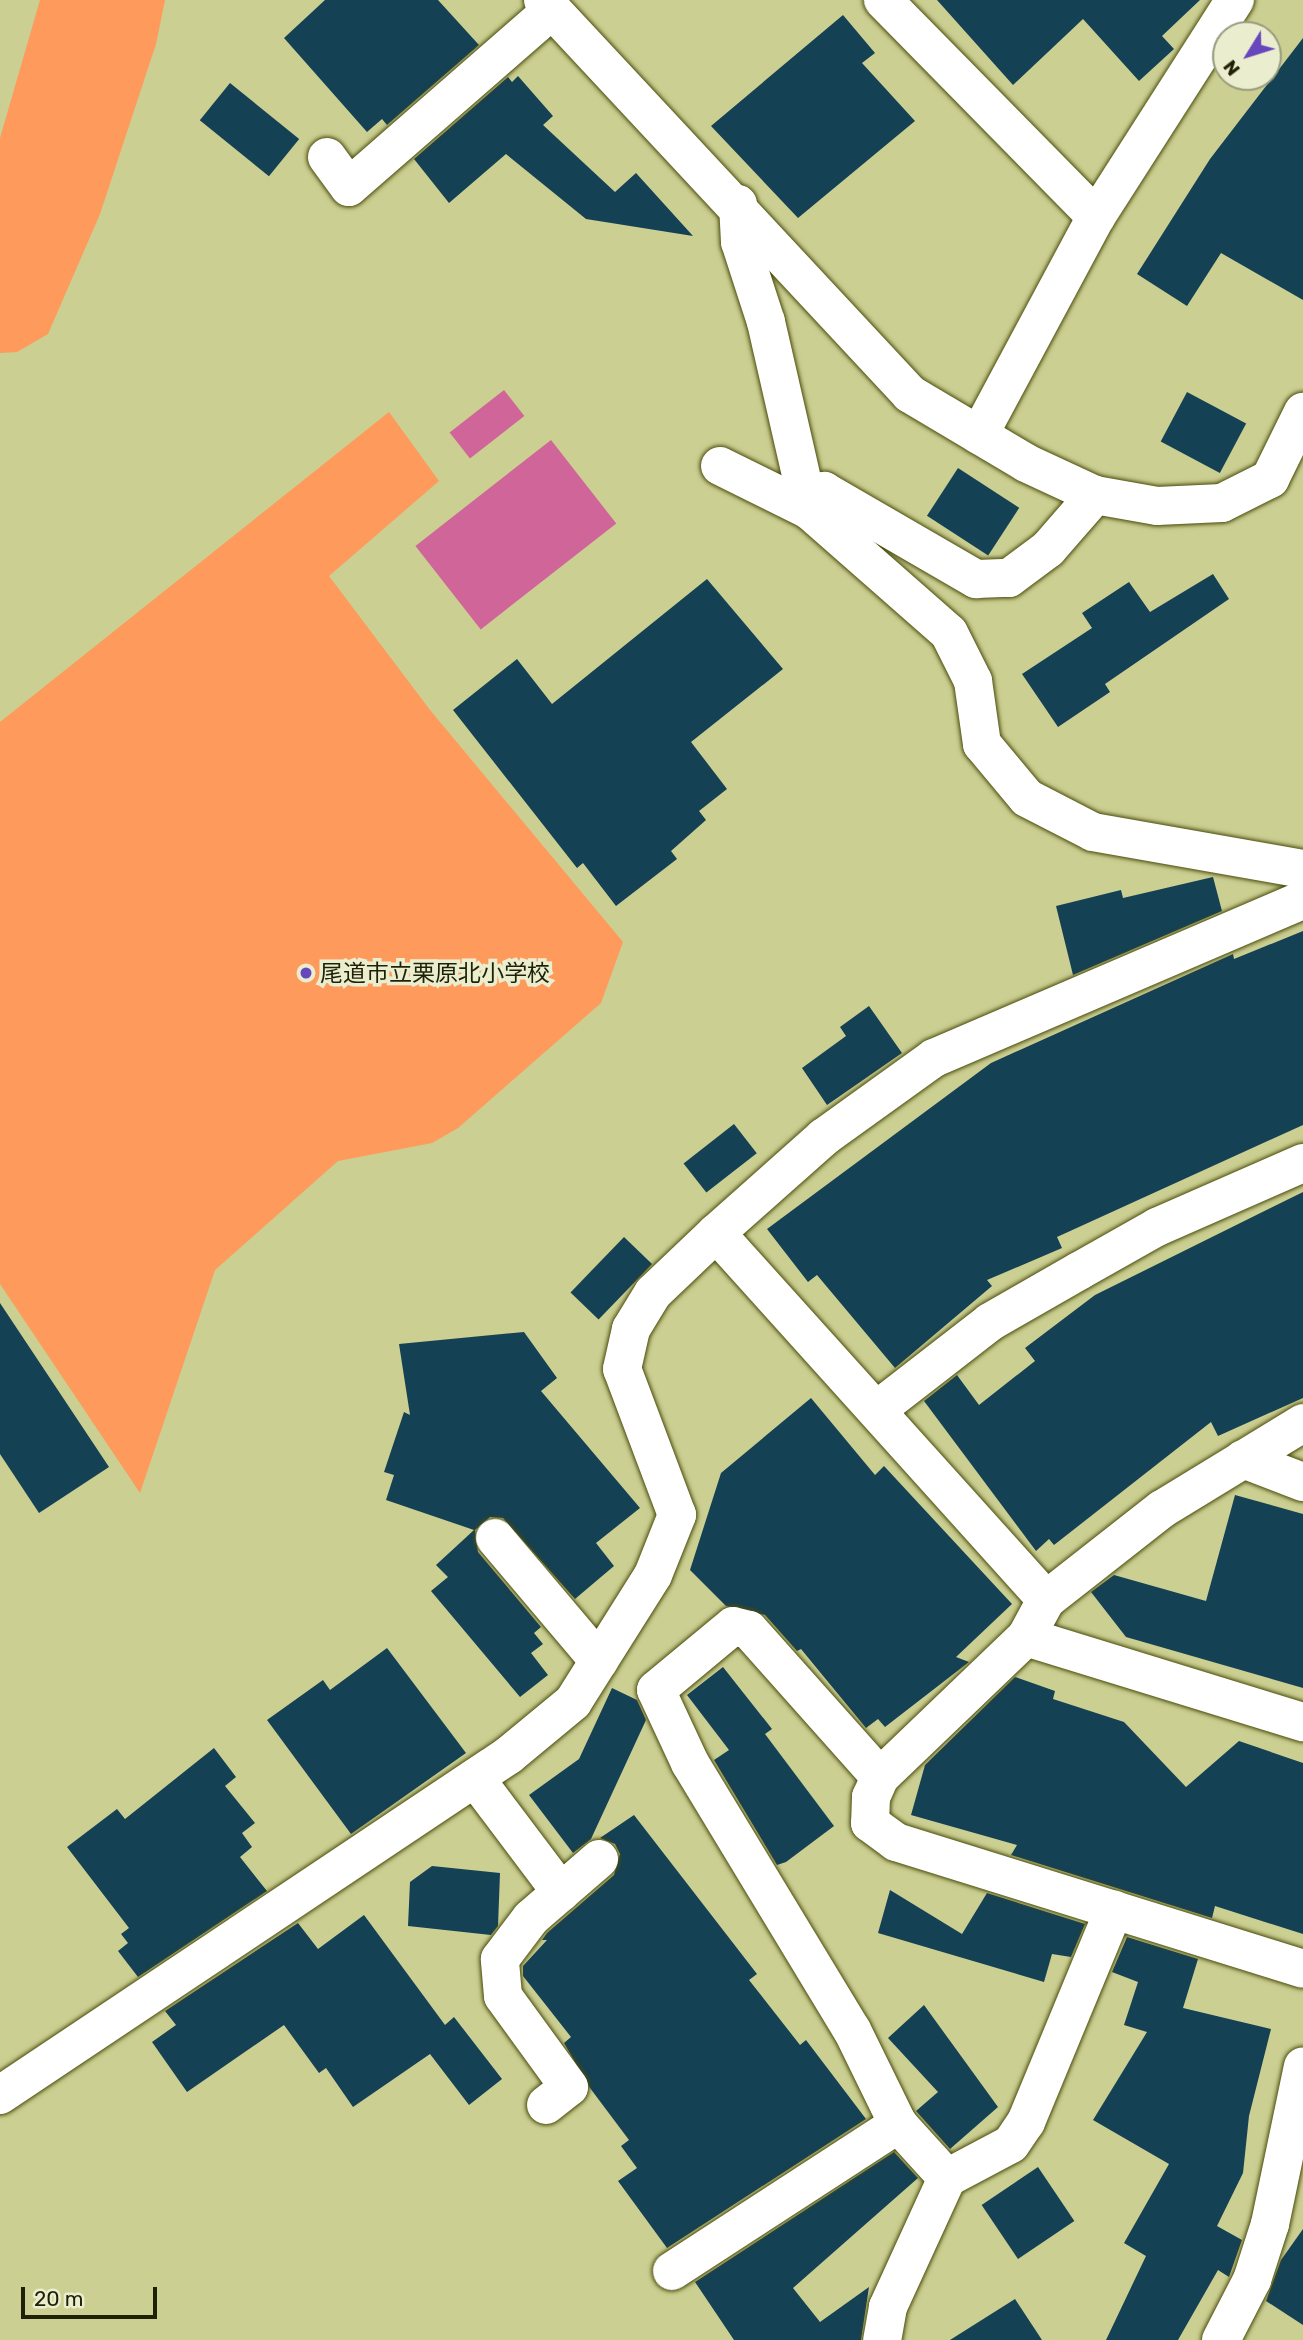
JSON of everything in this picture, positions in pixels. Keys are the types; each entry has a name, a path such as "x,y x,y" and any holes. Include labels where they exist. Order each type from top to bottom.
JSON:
{"street":[{"path":"883,0 1096,217"},
{"path":"327,157 349,187 547,5 737,204 910,394 979,435 1095,495 1157,506 1222,503 1270,479 1303,412"},
{"path":"979,435 1096,217 1222,5"},
{"path":"737,204 740,242 766,322 807,505"},
{"path":"720,466 807,505 949,633 973,681 982,744 1027,798 1093,832 1303,869"},
{"path":"807,505 824,491 976,579 1009,578 1048,548 1095,495"},
{"path":"0,2095 475,1777 572,1702 653,1575 677,1515 622,1368 631,1329 653,1293 716,1233 824,1137 934,1058 1303,900"},
{"path":"878,1409 990,1322 1157,1227 1303,1163"},
{"path":"716,1233 878,1409 1046,1600"},
{"path":"1303,1423 1162,1509 1046,1600 1026,1637 880,1777 871,1797 870,1823 897,1842 1303,1969"},
{"path":"1243,1459 1303,1482"},
{"path":"495,1538 599,1661"},
{"path":"880,1777 749,1630 733,1626 656,1690 690,1763 852,2031 898,2124 947,2178"},
{"path":"1026,1637 1303,1723"},
{"path":"475,1777 561,1892"},
{"path":"546,2105 569,2087 503,1996 500,1959 531,1918 599,1859"},
{"path":"882,2340 888,2307 947,2178 1011,2144 1026,2122 1114,1910"},
{"path":"1221,2340 1252,2280 1270,2224 1303,2066"},
{"path":"672,2271 898,2124"}],"shaded area":[{"path":"40,0 165,0 156,44 100,214 48,334 17,352 0,353 0,138"},
{"path":"504,390 524,416 470,458 450,432"},
{"name":"尾道市立栗原北小学校","path":"389,412 439,481 329,576 430,710 623,942 601,1003 458,1128 432,1143 338,1161 215,1270 140,1493 0,1284 0,722"},
{"path":"551,440 616,524 481,629 415,546"}],"building":[{"path":"325,0 438,0 479,45 387,125 382,119 367,132 284,38"},
{"path":"937,0 1200,0 1162,36 1174,49 1139,81 1083,19 1013,85"},
{"path":"843,15 875,53 862,63 915,121 798,218 711,126"},
{"path":"1303,38 1303,300 1221,253 1187,306 1137,274 1210,159 1262,91 1282,91 1282,65"},
{"path":"518,76 553,116 543,125 615,192 636,173 693,236 586,219 506,154 449,203 414,159 508,77 512,82"},
{"path":"230,83 299,139 269,176 200,120"},
{"path":"1187,392 1246,423 1220,473 1161,441"},
{"path":"958,468 1019,508 988,556 927,516"},
{"path":"1213,574 1229,599 1105,684 1110,692 1058,727 1022,674 1092,628 1082,613 1129,582 1150,612"},
{"path":"707,579 783,669 691,742 727,789 699,811 706,820 671,851 677,859 616,906 583,863 577,868 453,710 517,659 552,704"},
{"path":"1213,877 1222,911 1073,975 1056,906 1121,890 1123,898"},
{"path":"1303,931 1303,1125 1057,1237 1062,1248 987,1280 992,1286 895,1368 817,1275 808,1282 767,1229 991,1063 1233,954 1234,959"},
{"path":"869,1006 902,1053 827,1105 802,1068 846,1036 840,1027"},
{"path":"734,1124 757,1153 706,1193 684,1163"},
{"path":"1303,1192 1303,1398 1218,1436 1211,1422 1054,1545 1049,1539 1036,1551 924,1401 957,1375 979,1405 1035,1361 1025,1348 1095,1295"},
{"path":"624,1237 652,1264 599,1319 571,1292"},
{"path":"0,1303 109,1467 39,1513 0,1454"},
{"path":"524,1332 557,1378 541,1391 640,1508 596,1543 614,1566 575,1599 503,1518 490,1517 475,1530 478,1552 541,1627 534,1633 543,1644 531,1653 548,1675 520,1697 431,1591 448,1577 436,1565 474,1530 386,1500 394,1475 384,1472 404,1412 410,1415 399,1344"},
{"path":"811,1398 875,1475 884,1466 1012,1604 956,1657 969,1662 885,1727 878,1719 866,1728 801,1649 797,1651 765,1615 726,1606 690,1570 721,1473"},
{"path":"1235,1495 1303,1514 1303,1688 1126,1637 1091,1592 1114,1575 1206,1601"},
{"path":"387,1648 466,1753 351,1834 267,1720 323,1680 330,1690"},
{"path":"723,1667 772,1729 765,1734 834,1826 786,1862 777,1865 714,1760 729,1750 687,1695"},
{"path":"1015,1677 1055,1691 1053,1699 1124,1722 1186,1787 1239,1741 1303,1763 1303,1934 1215,1906 1212,1918 1011,1855 1017,1845 911,1815 925,1765"},
{"path":"612,1688 637,1700 646,1720 591,1839 573,1853 529,1795 579,1759"},
{"path":"214,1748 236,1777 225,1786 255,1823 242,1833 252,1847 240,1857 267,1891 138,1977 118,1951 128,1943 121,1934 129,1928 67,1847 117,1809 125,1819"},
{"path":"634,1815 757,1974 749,1980 800,2045 806,2040 866,2119 667,2248 618,2181 637,2168 621,2146 629,2140 590,2088 564,2043 571,2037 523,1976 523,1966 547,1940 542,1940 547,1933 614,1875 620,1854 615,1844 600,1838"},
{"path":"432,1866 500,1873 498,1926 491,1935 408,1926 410,1882"},
{"path":"890,1890 962,1934 987,1893 1085,1924 1071,1957 1052,1954 1044,1982 878,1933"},
{"path":"364,1915 445,2025 454,2017 502,2079 469,2105 430,2054 353,2107 326,2068 319,2073 284,2025 187,2092 152,2042 176,2025 165,2011 298,1923 318,1949"},
{"path":"1127,1937 1198,1959 1183,2008 1271,2029 1249,2116 1243,2173 1217,2226 1242,2240 1229,2277 1218,2270 1178,2340 1106,2340 1146,2256 1124,2243 1169,2164 1093,2120 1147,2032 1124,2025 1138,1982 1112,1972"},
{"path":"924,2005 998,2107 950,2149 916,2111 938,2092 888,2038"},
{"path":"894,2152 918,2178 793,2288 820,2322 869,2287 861,2340 734,2340 695,2282"},
{"path":"1038,2167 1074,2221 1018,2259 982,2205"},
{"path":"1303,2229 1303,2325 1266,2301 1281,2260"},
{"path":"1015,2299 1042,2340 950,2340"}],"place":[{"name":"尾道市立栗原北小学校","path":"306,973"}]}
